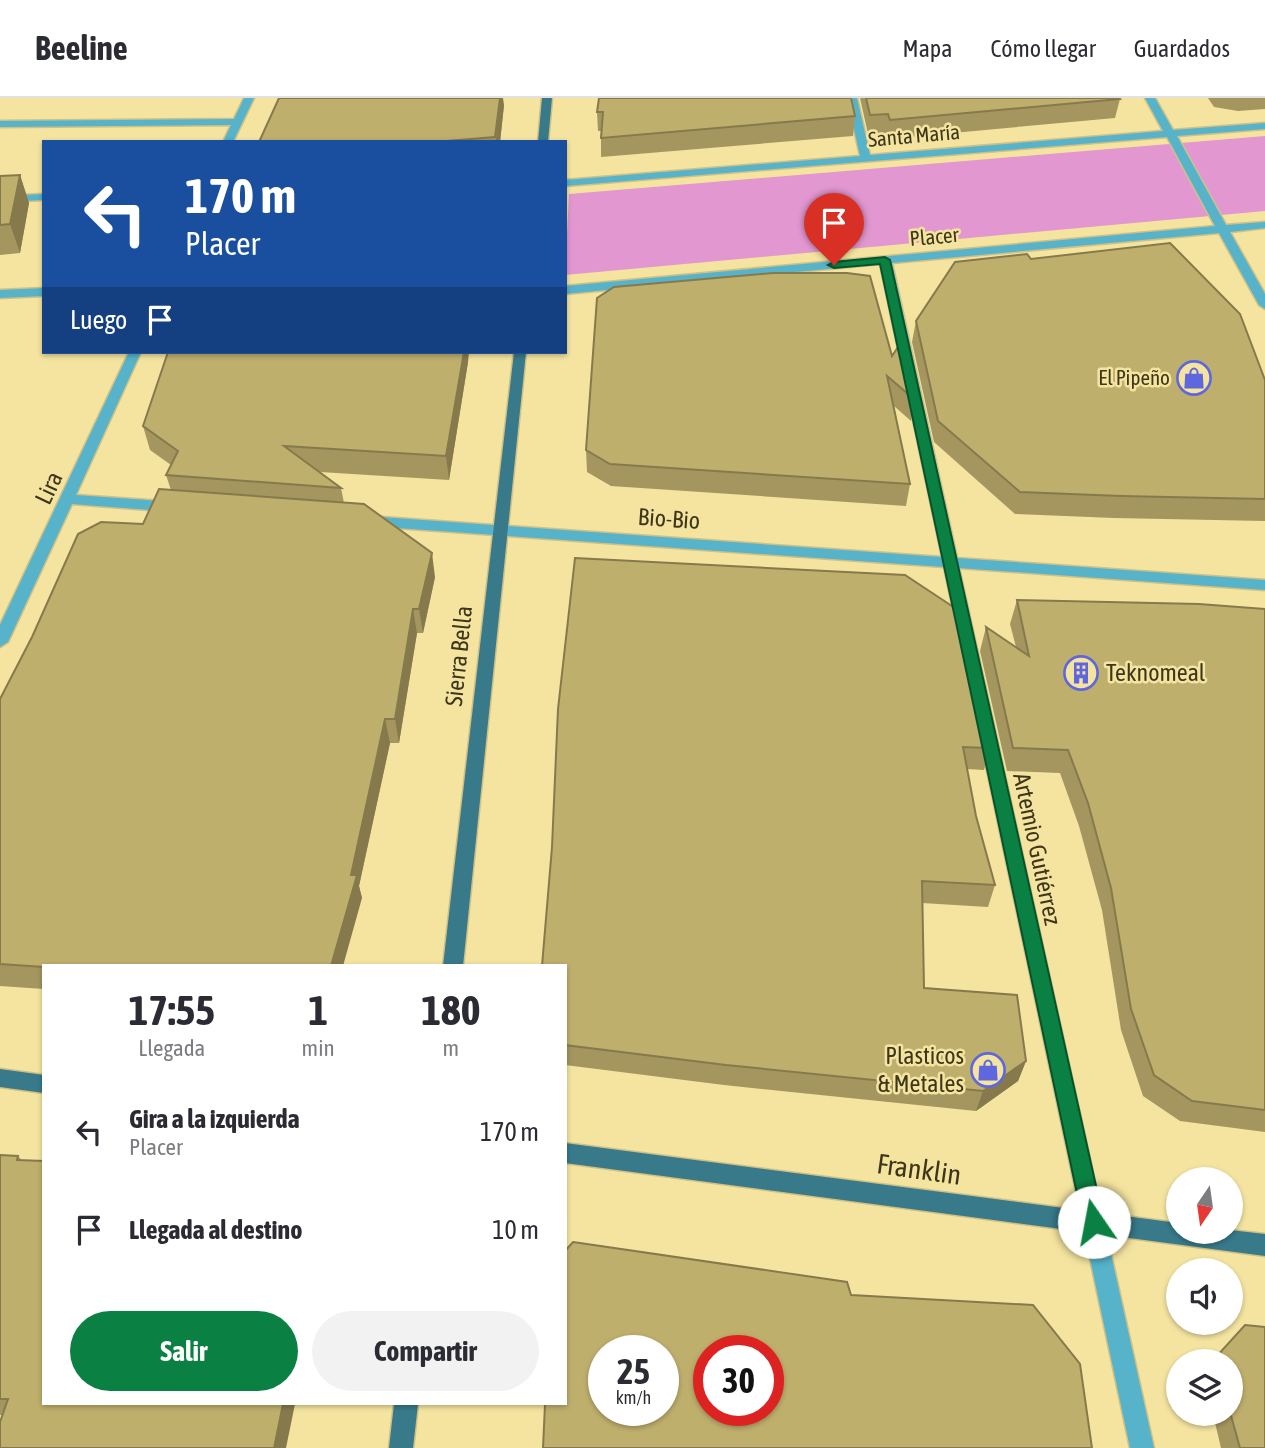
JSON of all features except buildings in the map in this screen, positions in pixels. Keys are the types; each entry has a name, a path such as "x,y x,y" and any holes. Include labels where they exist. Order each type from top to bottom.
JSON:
{"main road":[{"path":"542,140 547,98"},
{"name":"Sierra Bella","path":"453,964 520,354"},
{"path":"0,1078 42,1084"},
{"name":"Franklin","path":"567,1153 1265,1245"},
{"path":"401,1448 405,1405"}],"street":[{"path":"229,140 249,98"},
{"path":"852,98 866,159"},
{"path":"1150,98 1265,305"},
{"path":"0,124 237,122"},
{"name":"Santa María","path":"567,183 1265,126"},
{"path":"0,199 42,197"},
{"name":"Placer","path":"567,290 1265,225"},
{"name":"Artemio Gutiérrez","path":"885,260 1142,1448"},
{"path":"0,294 42,292"},
{"name":"Lira","path":"0,642 69,499 134,354"},
{"path":"69,499 188,508"},
{"name":"Bio-Bio","path":"356,520 1265,585"}],"shaded area":[{"path":"1265,136 1265,211 567,275 569,194"}],"place":[{"name":"El Pipeño","path":"1194,378"},
{"name":"Teknomeal","path":"1081,673"},
{"name":"Plasticos & Metales","path":"988,1070"}],"route":[{"path":"834,265 885,260 1094,1222"}]}
